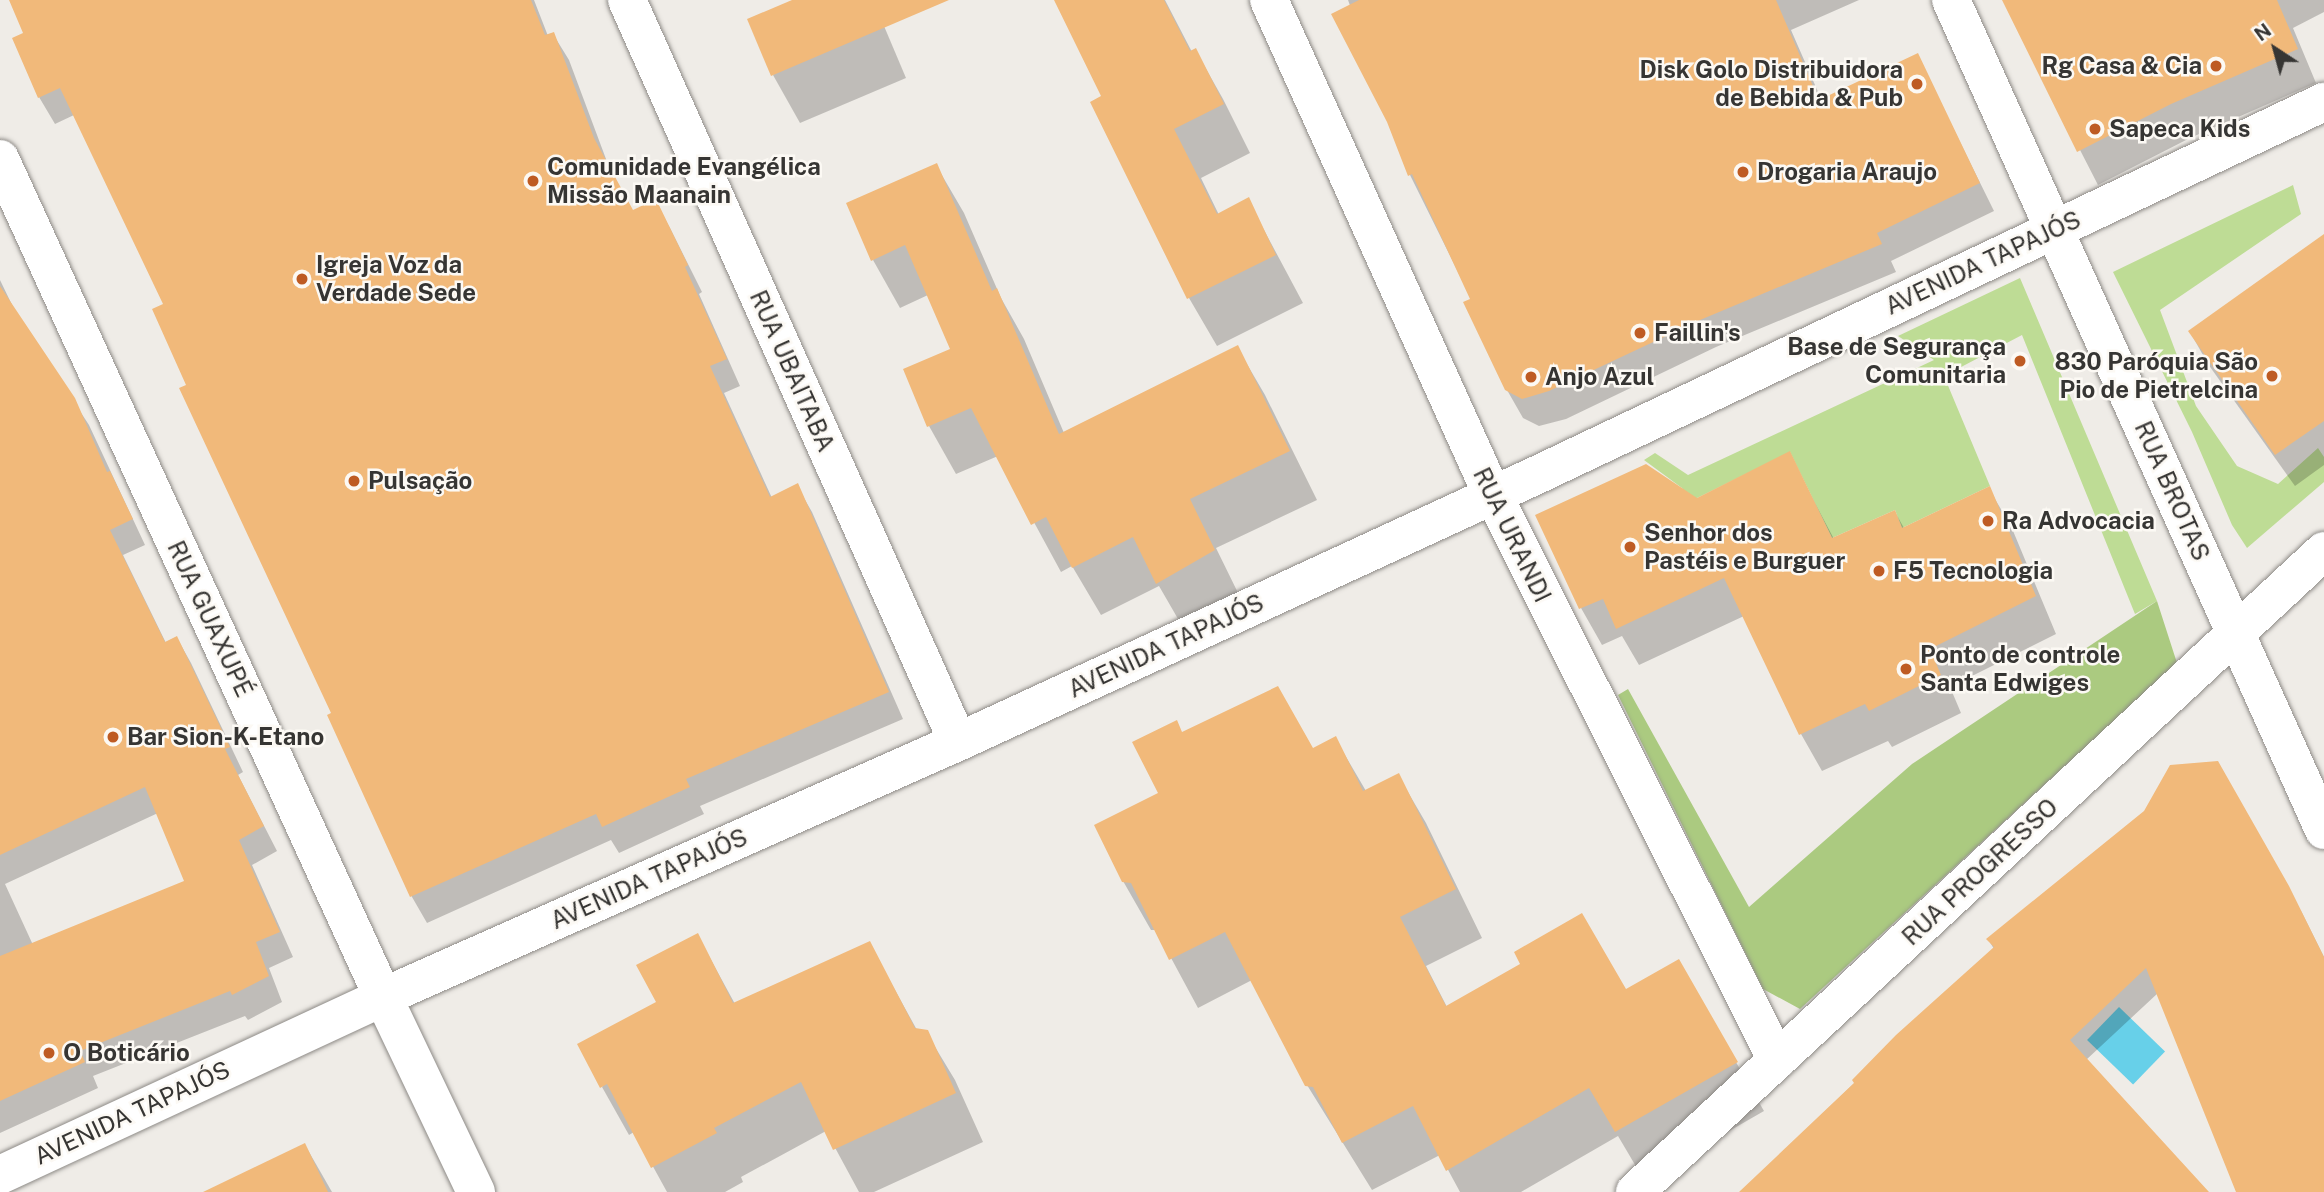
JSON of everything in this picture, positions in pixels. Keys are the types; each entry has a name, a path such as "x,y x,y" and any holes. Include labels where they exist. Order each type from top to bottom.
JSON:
{"street":[{"name":"RUA UBAITABA","path":"626,0 958,743"},
{"name":"RUA URANDI","path":"1269,0 1493,495 1777,1060"},
{"name":"RUA BROTAS","path":"1951,0 2324,830"},
{"name":"AVENIDA TAPAJÓS","path":"0,1175 383,997 958,743 1493,495 2324,102"},
{"name":"RUA GUAXUPÉ","path":"0,159 383,997 476,1192"},
{"name":"RUA PROGRESSO","path":"1635,1192 2324,551"}],"green space":[{"path":"2293,185 2301,214 2160,310 2196,406 2237,466 2278,484 2318,448 2324,457 2324,482 2247,548 2232,525 2192,432 2113,272"},
{"path":"2020,278 2157,601 2135,614 2022,335 1944,376 1990,486 1902,528 1895,510 1832,538 1790,452 1689,502 1682,488 1644,460 1655,453 1688,475 1934,360 1898,336"},
{"path":"2157,601 2177,663 1800,1009 1763,989 1618,695 1628,689 1749,907 1912,764"}],"water":[{"path":"2119,1007 2165,1051 2133,1085 2087,1040"}],"building":[{"path":"9,0 531,0 545,35 554,32 594,138 633,210 656,199 688,265 685,267 727,359 710,366 770,497 798,483 889,692 686,779 690,787 602,827 596,814 410,897 327,715 331,713 179,388 186,385 152,309 163,304 60,88 38,98 12,38 23,33"},
{"path":"792,0 949,0 771,76 747,19"},
{"path":"1054,0 1164,0 1190,51 1196,48 1224,104 1174,129 1217,214 1249,197 1276,255 1187,299 1090,102 1101,96"},
{"path":"1359,0 1776,0 1819,100 1918,53 1980,183 1877,233 1882,244 1700,320 1549,391 1522,399 1505,390 1463,302 1470,299 1412,174 1408,176 1387,122 1331,14"},
{"path":"2002,0 2277,0 2298,49 2171,104 2077,152"},
{"path":"937,163 992,291 997,288 1059,434 1238,345 1290,451 1190,499 1215,550 1156,584 1133,537 1072,568 1046,517 1031,525 971,408 927,427 903,369 950,349 905,245 871,261 846,203"},
{"name":"830 Paróquia São Pio de Pietrelcina","path":"2324,234 2324,421 2275,455 2188,331"},
{"path":"0,286 75,398 107,472 110,471 133,519 110,530 165,642 177,636 230,747 225,749 264,826 239,840 280,932 256,942 269,976 232,995 230,991 80,1051 85,1062 0,1101 0,956 184,881 145,787 0,855"},
{"path":"1790,451 1832,538 1895,510 1902,528 1990,486 2036,596 1930,649 1941,675 1869,711 1865,704 1799,735 1724,578 1616,629 1603,599 1579,609 1535,515 1646,464 1697,498"},
{"path":"1278,686 1313,748 1336,736 1363,791 1399,773 1456,889 1400,917 1446,1006 1520,964 1514,952 1582,913 1626,989 1679,959 1738,1062 1615,1132 1589,1088 1446,1171 1413,1106 1342,1143 1313,1087 1305,1086 1225,932 1169,960 1131,883 1122,882 1094,825 1158,793 1132,742 1177,720 1182,732"},
{"path":"2218,761 2289,886 2324,957 2324,1192 2236,1192 2146,968 2070,1040 2209,1192 1739,1192 1854,1083 1852,1080 1896,1035 1994,947 1986,939 2144,811 2170,765"},
{"path":"698,933 733,1003 870,941 915,1028 928,1030 956,1093 833,1150 801,1082 714,1128 717,1133 651,1168 607,1084 600,1088 577,1044 656,1002 636,965"},
{"path":"305,1143 328,1192 203,1192"}],"place":[{"name":"Rg Casa & Cia","path":"2216,66"},
{"name":"Disk Golo Distribuidora de Bebida & Pub","path":"1917,84"},
{"name":"Sapeca Kids","path":"2095,129"},
{"name":"Drogaria Araujo","path":"1743,172"},
{"name":"Comunidade Evangélica Missão Maanain","path":"533,181"},
{"name":"Igreja Voz da Verdade Sede","path":"302,279"},
{"name":"Faillin's","path":"1640,333"},
{"name":"Base de Segurança Comunitaria","path":"2020,361"},
{"name":"830 Paróquia São Pio de Pietrelcina","path":"2272,376"},
{"name":"Anjo Azul","path":"1531,377"},
{"name":"Pulsação","path":"354,481"},
{"name":"Ra Advocacia","path":"1988,521"},
{"name":"Senhor dos Pastéis e Burguer","path":"1630,547"},
{"name":"F5 Tecnologia","path":"1879,571"},
{"name":"Ponto de controle Santa Edwiges","path":"1906,669"},
{"name":"Bar Sion-K-Etano","path":"113,737"},
{"name":"O Boticário","path":"49,1053"}]}
